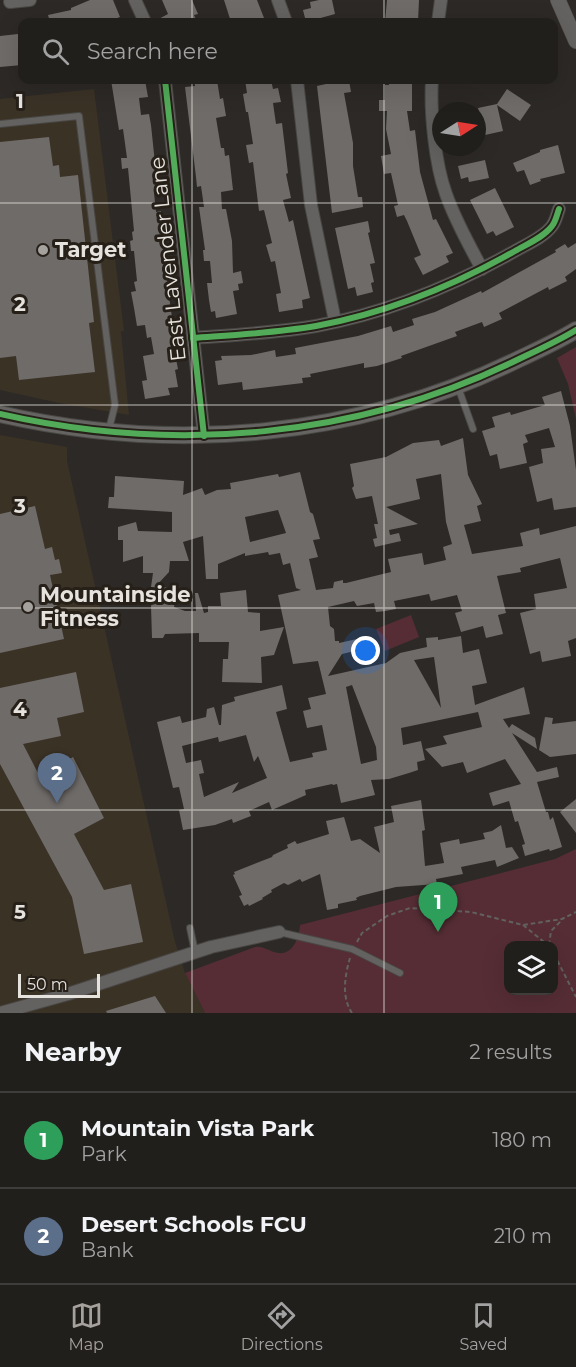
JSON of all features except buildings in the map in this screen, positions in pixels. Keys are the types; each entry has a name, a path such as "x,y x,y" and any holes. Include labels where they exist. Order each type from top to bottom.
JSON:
{"main road":[{"path":"0,414 109,431 204,436 334,422 392,408 458,387 574,335"}],"street":[{"path":"10,2 30,0"},
{"path":"135,0 143,18"},
{"path":"278,0 285,18"},
{"path":"439,18 441,0"},
{"path":"558,0 576,41"},
{"name":"East Lavender Lane","path":"165,84 204,436"},
{"path":"297,84 311,205 335,321"},
{"path":"432,84 431,99 442,182 448,201 482,269"},
{"path":"193,338 288,330 369,313 424,295 482,269 538,238 552,226 559,209"},
{"path":"0,1013 68,994 195,952 279,932"}],"lane":[{"path":"0,124 79,116 115,405 109,431"},
{"path":"458,387 473,429"},
{"path":"190,928 195,952"},
{"path":"279,932 352,949 400,973"}],"path":[{"path":"352,1013 348,1007 345,988 352,949 362,933 387,916 410,908 471,912 523,925 562,919 576,912"},
{"path":"523,925 549,945 551,931 562,919"},
{"path":"558,962 576,997"}],"shaded area":[{"path":"94,89 124,331 121,331 129,415 0,390 0,99"},
{"path":"576,347 576,419 568,384 557,358"},
{"path":"0,435 67,447 67,461 175,942 185,973 205,1013 0,1013"},
{"path":"411,615 419,637 385,651 376,629"},
{"path":"576,849 576,1013 205,1013 185,973 255,947 280,953 286,952 296,941 300,925 555,859"}],"cycle path":[{"path":"165,84 204,436"},
{"path":"193,338 316,326 393,306 468,276 535,240 552,226 559,209"},
{"path":"0,414 66,426 132,433 199,435 265,431 330,422 395,407 458,386 555,342 576,330"}],"place":[{"name":"Target","path":"43,250"},
{"name":"Mountainside Fitness","path":"28,607"},
{"name":"Desert Schools FCU","path":"57,803"},
{"name":"Mountain Vista Park","path":"438,932"}]}
